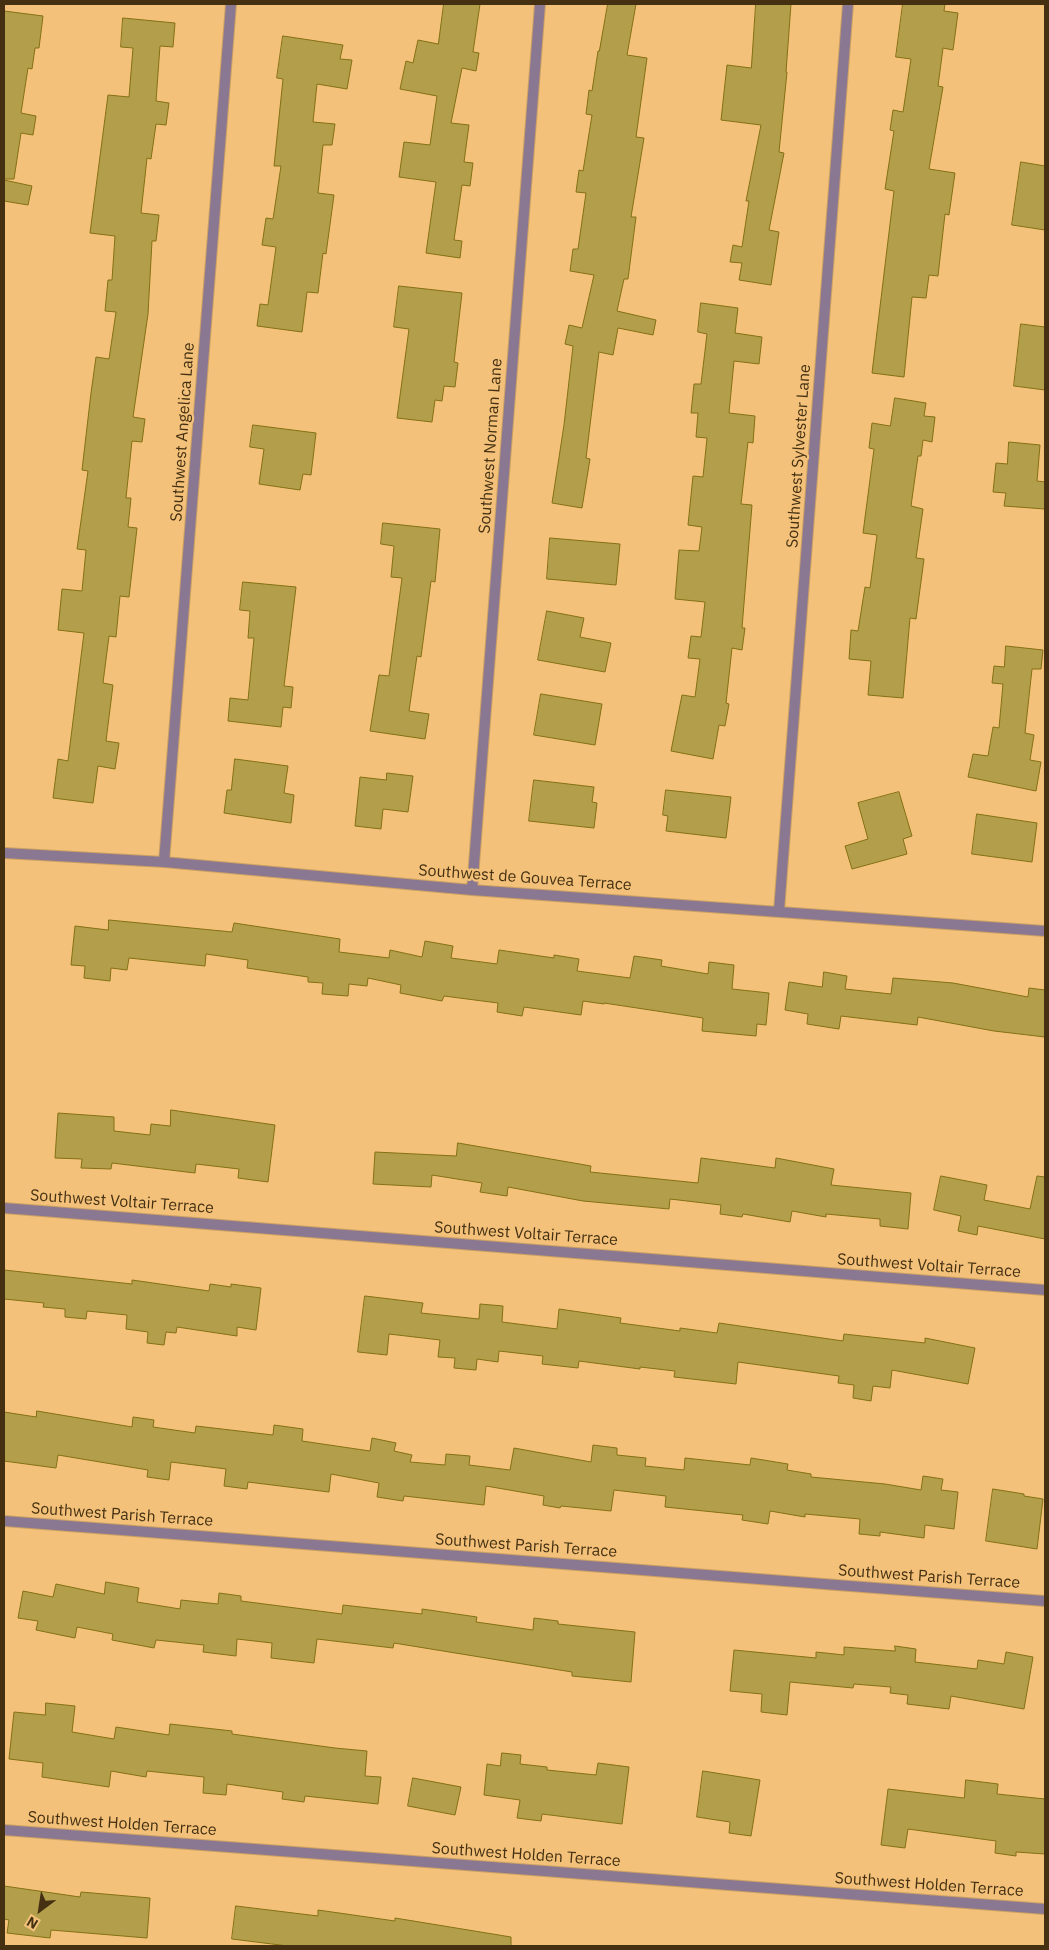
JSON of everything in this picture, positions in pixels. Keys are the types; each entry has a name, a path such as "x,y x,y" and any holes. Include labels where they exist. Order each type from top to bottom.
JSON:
{"street":[{"name":"Southwest Angelica Lane","path":"164,862 231,4"},
{"name":"Southwest Norman Lane","path":"472,890 540,4"},
{"name":"Southwest Sylvester Lane","path":"779,911 848,4"},
{"name":"Southwest de Gouvea Terrace","path":"4,854 164,862 472,890 1045,931"},
{"name":"Southwest Voltair Terrace","path":"4,1208 1045,1290"},
{"name":"Southwest Parish Terrace","path":"4,1521 1045,1601"},
{"name":"Southwest Holden Terrace","path":"4,1830 1045,1909"}],"building":[{"path":"444,4 480,4 473,52 479,53 476,71 462,68 451,123 469,125 464,162 473,163 470,186 462,185 454,240 462,241 460,258 426,253 436,182 399,177 404,142 430,145 437,96 400,89 406,61 413,63 418,40 438,44"},
{"path":"608,4 636,4 627,55 647,58 636,137 644,138 631,217 636,217 628,279 624,279 617,311 656,320 653,335 618,328 613,355 599,352 586,458 590,459 582,508 552,503 564,425 573,346 565,344 569,325 582,328 594,275 570,271 573,249 578,249 586,193 576,192 579,170 583,171 592,115 586,114 589,90 592,91"},
{"path":"756,4 791,4 787,72 779,152 784,153 769,230 779,232 771,285 739,280 742,263 730,262 733,245 742,247 749,201 746,201 761,125 721,120 727,65 751,68"},
{"path":"903,4 945,4 944,11 958,13 953,50 943,48 938,86 943,87 929,169 955,173 949,215 945,214 938,276 929,275 926,298 912,297 904,377 872,373 894,191 885,189 894,131 890,130 893,110 903,112 911,59 896,57"},
{"path":"4,11 43,16 39,48 35,48 32,69 28,68 21,113 36,116 33,135 21,133 14,179 4,179"},
{"path":"123,18 175,23 173,47 160,46 156,101 169,103 166,125 156,124 151,159 147,158 141,213 159,215 156,241 152,241 148,314 133,417 145,419 142,442 132,441 126,498 131,498 128,527 137,528 129,597 120,596 116,637 109,636 103,683 113,685 106,741 119,743 115,769 98,766 93,803 53,798 58,759 68,761 84,633 58,630 62,589 82,591 86,550 77,549 88,471 82,470 91,393 96,357 109,359 116,312 105,311 108,280 112,280 115,236 90,233 108,95 129,97 133,48 121,47"},
{"path":"283,36 343,45 340,59 352,60 347,89 317,84 313,122 335,124 332,145 323,145 318,193 334,195 326,254 323,253 318,293 307,292 302,332 257,326 260,304 268,305 276,247 262,245 266,218 273,219 281,166 274,166 283,79 277,78"},
{"path":"1021,162 1045,166 1045,230 1012,225"},
{"path":"4,180 32,186 28,205 4,201"},
{"path":"399,286 462,293 454,362 458,363 455,387 444,386 442,401 435,400 432,422 397,418 409,329 394,327"},
{"path":"701,303 738,308 735,333 762,337 759,364 734,361 729,413 755,416 753,443 748,442 741,504 752,505 742,628 745,628 742,650 732,648 726,703 729,704 725,726 719,725 713,759 671,751 682,695 695,697 700,659 688,658 691,636 701,637 705,602 675,599 679,550 699,551 702,527 688,525 693,476 703,477 707,438 696,437 698,413 691,413 694,384 701,384 707,334 698,332"},
{"path":"1021,324 1045,327 1045,390 1014,386"},
{"path":"895,398 926,403 924,416 935,417 932,442 923,440 921,456 918,456 911,506 923,509 916,558 924,559 916,619 910,618 903,698 868,695 871,661 849,659 851,630 858,631 865,587 870,588 877,535 863,533 874,449 869,448 872,423 890,426"},
{"path":"253,425 316,433 311,475 303,474 300,490 259,484 264,449 250,447"},
{"path":"1009,442 1040,445 1037,481 1045,482 1045,509 1004,506 1006,493 993,492 996,463 1007,464"},
{"path":"383,523 440,529 435,582 431,581 421,657 417,656 409,711 429,714 425,739 370,731 379,675 389,676 402,578 391,577 394,546 381,544"},
{"path":"550,538 620,544 616,585 547,579"},
{"path":"243,582 296,587 284,686 293,687 291,708 283,707 281,727 228,721 230,698 248,700 254,638 248,638 250,611 240,610"},
{"path":"547,611 584,618 580,637 611,643 605,672 538,660"},
{"path":"1006,646 1043,650 1041,669 1032,669 1025,733 1034,735 1030,760 1041,762 1036,791 968,777 973,754 988,756 993,727 999,728 1003,684 992,683 994,666 1004,667"},
{"path":"541,694 602,704 595,745 534,735"},
{"path":"235,759 288,766 284,793 294,795 291,823 224,813 227,790 231,790"},
{"path":"387,773 413,776 408,812 383,809 381,829 355,826 360,777 386,780"},
{"path":"534,780 594,787 592,802 597,803 594,828 529,821"},
{"path":"666,790 731,797 726,838 666,831 668,816 663,815"},
{"path":"899,792 912,836 903,839 907,854 852,869 845,846 868,839 858,803"},
{"path":"977,814 1037,823 1032,862 972,854"},
{"path":"109,920 232,932 234,923 340,939 339,952 389,958 390,950 422,957 425,941 453,946 451,958 497,964 499,950 554,958 554,955 579,959 577,971 630,978 634,956 662,960 661,966 708,974 709,962 734,965 732,989 769,993 766,1025 757,1024 756,1036 702,1031 703,1018 583,1001 581,1015 524,1007 522,1016 497,1012 498,1003 444,996 442,1001 400,993 401,985 368,978 367,986 349,984 348,996 322,994 323,983 308,982 308,977 247,968 248,960 206,954 205,966 129,958 127,970 111,968 110,981 84,978 85,966 71,965 75,926 108,930"},
{"path":"824,972 847,976 845,989 891,994 893,978 953,983 1028,997 1029,988 1045,990 1045,1037 994,1031 918,1017 917,1025 841,1016 839,1029 807,1024 808,1014 785,1010 789,982 822,987"},
{"path":"171,1110 275,1125 268,1182 238,1178 239,1169 196,1164 195,1173 112,1163 111,1169 81,1168 82,1159 55,1158 58,1113 114,1117 114,1131 150,1135 151,1124 170,1126"},
{"path":"458,1143 591,1166 590,1172 698,1183 701,1158 775,1168 776,1158 834,1169 831,1185 911,1193 908,1229 880,1226 880,1219 826,1214 826,1217 792,1211 790,1222 743,1214 742,1217 720,1214 721,1205 670,1199 669,1209 583,1201 508,1187 507,1196 480,1192 482,1183 432,1175 431,1187 373,1184 375,1152 456,1156"},
{"path":"941,1176 987,1185 984,1200 1030,1209 1037,1176 1045,1177 1045,1239 978,1226 977,1235 958,1231 961,1216 934,1210"},
{"path":"4,1270 132,1284 132,1280 209,1291 210,1284 231,1287 231,1284 261,1288 256,1330 237,1327 237,1336 177,1327 176,1333 166,1332 164,1345 147,1343 148,1332 126,1329 127,1315 87,1311 86,1319 65,1317 65,1309 43,1307 44,1303 4,1299"},
{"path":"365,1296 423,1303 421,1313 479,1319 480,1304 503,1306 502,1322 557,1329 559,1309 621,1318 620,1323 680,1331 680,1328 717,1333 719,1323 843,1341 844,1334 925,1343 925,1338 975,1348 968,1384 892,1370 890,1388 873,1386 871,1401 853,1398 854,1385 838,1383 839,1376 738,1362 736,1384 674,1377 675,1371 640,1367 640,1369 579,1361 578,1368 542,1364 543,1356 499,1351 498,1362 477,1359 476,1370 454,1368 455,1358 438,1357 440,1340 389,1334 387,1355 358,1352"},
{"path":"37,1411 132,1427 133,1417 154,1420 153,1427 195,1433 196,1426 273,1435 274,1425 303,1429 302,1441 370,1451 372,1438 396,1443 394,1451 412,1455 410,1462 445,1465 446,1454 470,1456 469,1465 510,1470 514,1448 591,1462 593,1445 617,1448 617,1455 646,1458 645,1466 684,1470 685,1458 750,1465 751,1458 788,1464 787,1470 811,1474 811,1477 885,1484 921,1490 923,1476 943,1479 941,1490 958,1492 954,1529 925,1525 924,1538 880,1532 880,1536 859,1534 860,1519 805,1514 805,1517 770,1511 768,1524 742,1520 743,1515 665,1507 666,1496 614,1490 611,1511 543,1505 544,1496 486,1486 484,1505 404,1496 403,1501 377,1497 379,1483 331,1474 329,1492 248,1482 247,1489 224,1486 226,1469 171,1462 169,1480 147,1477 148,1470 58,1455 56,1468 4,1461 4,1412 36,1417"},
{"path":"993,1489 1043,1499 1037,1549 986,1541"},
{"path":"106,1582 139,1588 137,1602 180,1609 181,1600 218,1604 219,1593 241,1596 241,1601 342,1614 343,1605 422,1614 422,1609 477,1617 476,1622 533,1630 534,1618 558,1621 558,1624 635,1632 631,1682 572,1676 572,1672 394,1643 393,1648 317,1639 314,1663 271,1658 272,1643 237,1639 236,1656 203,1652 204,1645 156,1640 154,1648 112,1640 113,1634 77,1627 75,1638 36,1630 38,1621 18,1618 23,1591 53,1597 56,1584 104,1594"},
{"path":"895,1646 916,1649 915,1662 977,1669 978,1660 1004,1664 1006,1652 1033,1657 1024,1709 951,1696 949,1709 907,1704 908,1695 890,1693 891,1687 854,1684 853,1688 790,1682 787,1715 761,1712 762,1694 730,1691 734,1650 816,1658 816,1652 844,1655 844,1647 895,1651"},
{"path":"46,1703 75,1706 72,1732 114,1739 116,1727 169,1735 170,1724 367,1751 365,1776 381,1777 378,1804 305,1796 304,1802 282,1799 283,1792 227,1784 226,1795 203,1793 204,1777 147,1771 146,1777 111,1771 109,1787 42,1777 43,1763 9,1759 14,1712 45,1715"},
{"path":"502,1753 521,1755 520,1764 547,1767 547,1770 596,1775 598,1763 629,1767 622,1824 542,1814 541,1821 517,1818 520,1800 484,1795 487,1764 500,1766"},
{"path":"703,1771 760,1780 751,1836 729,1833 730,1822 697,1817"},
{"path":"413,1778 461,1787 455,1815 408,1806"},
{"path":"966,1780 998,1784 997,1794 1045,1799 1045,1854 1016,1852 1016,1856 995,1853 996,1841 908,1829 905,1848 881,1845 888,1789 964,1798"},
{"path":"4,1886 80,1897 81,1892 150,1898 147,1938 51,1930 50,1938 7,1933 9,1920 4,1919"},
{"path":"236,1906 318,1916 318,1910 395,1921 395,1918 511,1937 511,1946 288,1946 232,1939"}]}
